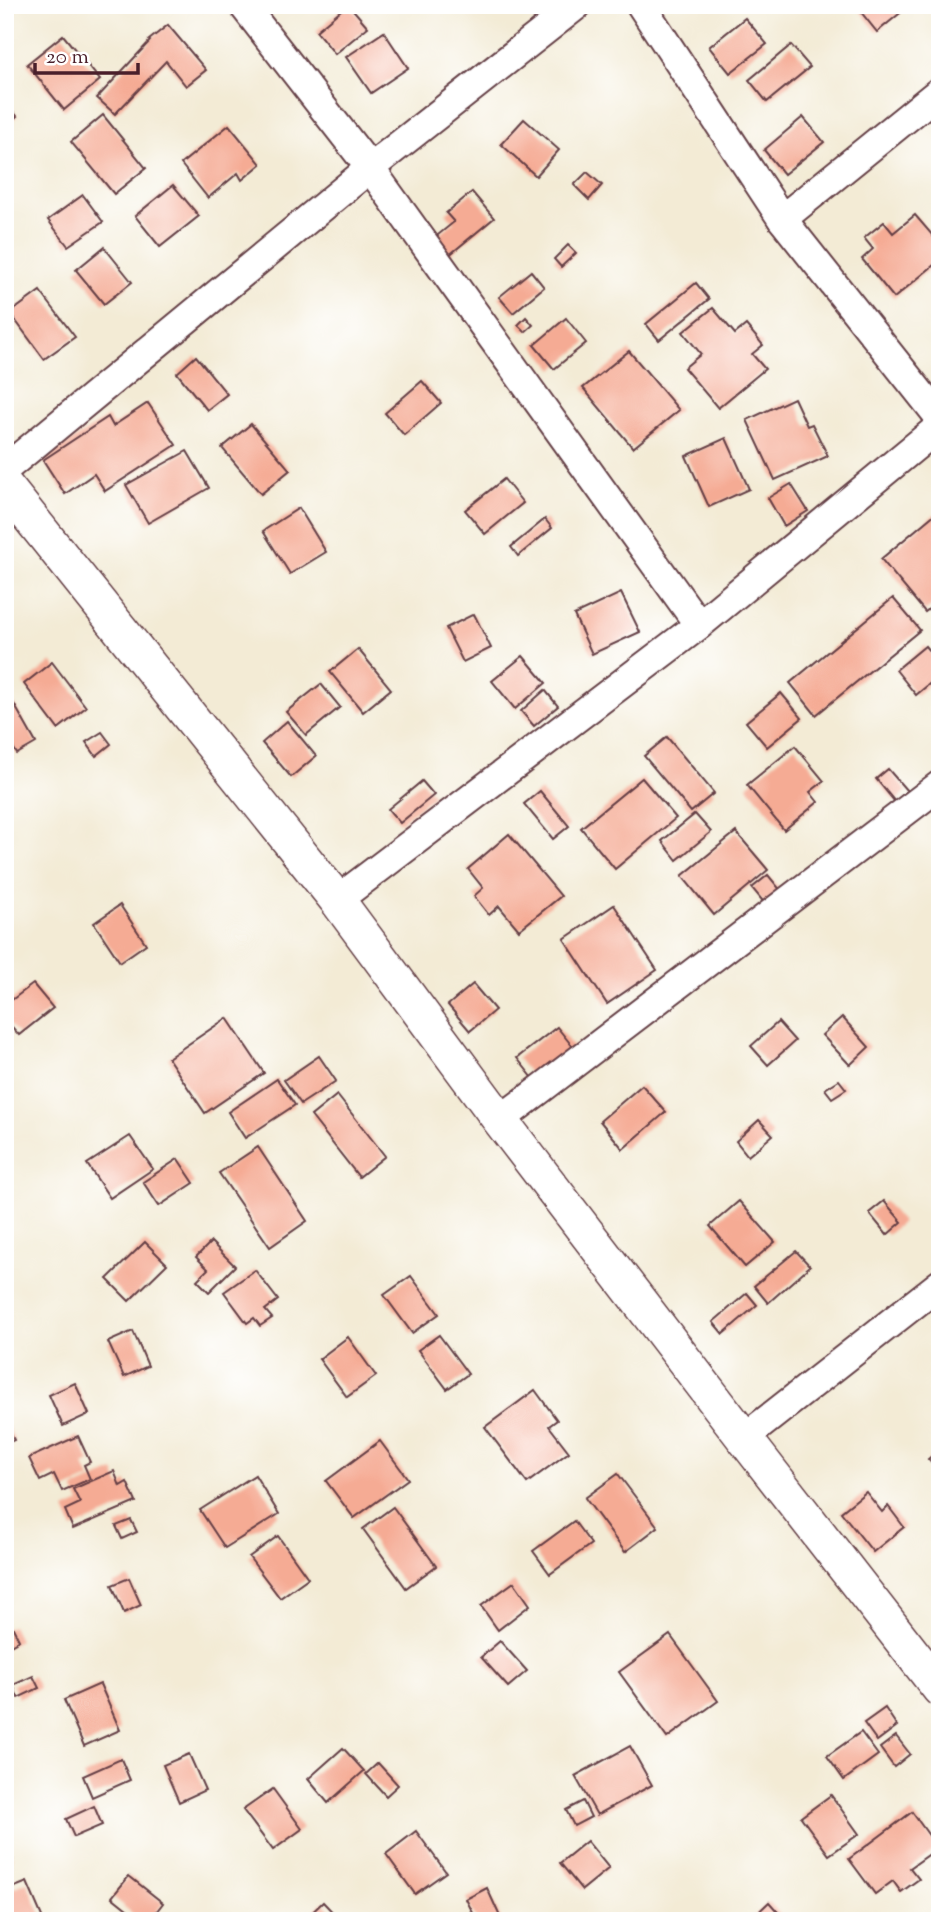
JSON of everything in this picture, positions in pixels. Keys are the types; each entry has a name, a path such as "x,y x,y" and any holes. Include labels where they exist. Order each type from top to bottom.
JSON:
{"street":[{"path":"243,5 370,168 698,625"},
{"path":"5,469 370,168 577,5"},
{"path":"641,5 782,219 940,418"},
{"path":"782,219 940,91"},
{"path":"337,900 698,625 940,426"},
{"path":"5,486 337,900 500,1120 940,1689"},
{"path":"500,1120 940,785"},
{"path":"744,1438 940,1284"}],"building":[{"path":"347,5 368,27 335,54 316,31"},
{"path":"910,5 877,32 857,7"},
{"path":"745,18 767,44 730,73 709,47"},
{"path":"168,25 206,70 186,86 166,61 115,114 97,98 149,40"},
{"path":"384,32 408,68 371,93 346,57"},
{"path":"63,35 100,80 64,110 27,64"},
{"path":"791,45 810,67 767,102 749,80"},
{"path":"5,101 17,116 5,126"},
{"path":"103,115 146,168 114,194 71,142"},
{"path":"803,117 824,142 784,174 764,150"},
{"path":"524,119 559,150 536,176 501,144"},
{"path":"229,125 261,164 242,180 238,173 208,198 181,164"},
{"path":"587,172 602,185 589,200 574,185"},
{"path":"173,185 199,216 160,247 135,216"},
{"path":"472,192 494,218 448,256 433,239 454,222 446,213"},
{"path":"83,195 103,222 68,246 48,220"},
{"path":"915,215 940,244 940,260 894,298 862,259 873,249 864,238 884,222 893,233"},
{"path":"568,245 576,253 561,267 554,259"},
{"path":"104,247 132,282 104,304 76,270"},
{"path":"531,271 544,287 513,313 499,297"},
{"path":"696,283 709,299 659,340 646,324"},
{"path":"40,291 75,337 44,359 10,313"},
{"path":"713,308 735,334 746,325 763,345 752,354 765,369 718,408 684,368 701,354 683,332"},
{"path":"526,317 533,325 525,332 518,325"},
{"path":"566,318 586,343 554,369 534,345"},
{"path":"629,351 679,410 633,448 583,388"},
{"path":"196,356 227,394 207,410 177,373"},
{"path":"422,381 441,403 404,435 385,413"},
{"path":"794,398 807,426 812,424 828,456 775,480 747,420"},
{"path":"148,403 176,445 105,491 94,474 65,494 43,460 108,417 113,426"},
{"path":"251,424 290,470 261,494 222,448"},
{"path":"726,438 749,489 709,507 686,456"},
{"path":"187,451 209,488 148,523 126,485"},
{"path":"504,479 523,503 485,534 465,510"},
{"path":"791,484 808,511 784,526 768,498"},
{"path":"299,508 326,552 290,574 263,531"},
{"path":"936,513 940,518 940,600 925,612 881,559"},
{"path":"545,519 552,528 518,556 511,547"},
{"path":"621,593 640,632 592,654 574,615"},
{"path":"893,598 920,630 816,715 790,683"},
{"path":"474,614 491,648 463,662 446,628"},
{"path":"925,646 940,664 940,675 916,695 896,670"},
{"path":"358,649 391,689 363,712 330,672"},
{"path":"523,656 546,683 515,709 492,681"},
{"path":"52,662 86,707 58,729 24,684"},
{"path":"321,684 340,707 306,735 286,712"},
{"path":"545,690 558,706 534,726 521,711"},
{"path":"781,693 802,718 767,747 746,722"},
{"path":"14,704 36,743 17,754 5,734 5,709"},
{"path":"287,721 316,756 291,777 262,743"},
{"path":"102,732 111,744 96,756 86,742"},
{"path":"667,737 714,793 691,812 644,756"},
{"path":"795,746 824,781 810,792 818,802 784,830 747,785"},
{"path":"888,769 907,791 895,802 876,779"},
{"path":"642,778 676,818 615,869 581,828"},
{"path":"422,781 434,795 400,823 388,809"},
{"path":"540,791 569,826 553,839 524,804"},
{"path":"695,814 711,832 677,860 662,841"},
{"path":"736,832 768,870 714,915 682,876"},
{"path":"509,834 561,896 519,930 499,906 489,915 474,896 483,888 468,869"},
{"path":"768,875 782,892 766,905 752,888"},
{"path":"120,905 146,944 120,962 94,923"},
{"path":"614,905 657,970 607,1004 564,939"},
{"path":"33,984 53,1008 19,1035 5,1019 5,1005"},
{"path":"473,984 495,1010 470,1031 448,1005"},
{"path":"842,1017 869,1047 850,1065 822,1035"},
{"path":"227,1018 264,1073 205,1113 168,1058"},
{"path":"778,1022 795,1041 768,1065 751,1046"},
{"path":"557,1027 573,1047 533,1078 517,1058"},
{"path":"319,1056 336,1081 301,1104 284,1080"},
{"path":"277,1079 295,1105 245,1138 228,1112"},
{"path":"839,1080 846,1089 832,1098 825,1089"},
{"path":"642,1085 666,1112 623,1149 600,1121"},
{"path":"337,1095 385,1156 359,1177 311,1116"},
{"path":"759,1120 773,1135 748,1156 736,1141"},
{"path":"130,1136 153,1169 110,1198 87,1164"},
{"path":"258,1147 307,1221 270,1247 219,1173"},
{"path":"178,1159 194,1183 159,1206 143,1182"},
{"path":"739,1201 775,1242 745,1267 710,1226"},
{"path":"884,1201 902,1222 887,1235 869,1213"},
{"path":"145,1242 167,1264 129,1301 107,1279"},
{"path":"211,1242 235,1266 209,1292 197,1280 208,1269 196,1257"},
{"path":"796,1251 810,1266 768,1303 754,1286"},
{"path":"255,1270 278,1300 265,1310 272,1318 260,1326 254,1318 247,1323 224,1292"},
{"path":"411,1276 439,1314 412,1333 384,1295"},
{"path":"747,1293 757,1305 723,1334 713,1322"},
{"path":"133,1331 148,1366 124,1377 108,1342"},
{"path":"439,1335 468,1374 447,1389 418,1350"},
{"path":"348,1337 376,1376 347,1397 319,1359"},
{"path":"75,1383 89,1414 63,1426 49,1395"},
{"path":"535,1390 557,1420 549,1426 569,1452 527,1483 485,1427"},
{"path":"5,1421 14,1440 5,1444"},
{"path":"78,1436 90,1462 84,1465 90,1479 62,1491 54,1474 40,1481 29,1458"},
{"path":"380,1441 408,1479 354,1518 326,1481"},
{"path":"940,1449 940,1473 928,1459"},
{"path":"114,1471 120,1486 127,1482 136,1502 73,1529 65,1510 80,1503 73,1489"},
{"path":"618,1474 658,1527 625,1552 585,1498"},
{"path":"255,1475 279,1514 225,1548 200,1510"},
{"path":"866,1492 882,1512 888,1506 904,1527 873,1552 841,1512"},
{"path":"393,1507 436,1566 406,1588 363,1529"},
{"path":"131,1520 137,1532 122,1539 116,1526"},
{"path":"574,1521 591,1544 550,1574 533,1551"},
{"path":"278,1536 308,1578 280,1598 249,1557"},
{"path":"129,1578 141,1605 124,1613 112,1585"},
{"path":"514,1582 530,1605 498,1630 481,1606"},
{"path":"12,1626 19,1640 5,1648 5,1629"},
{"path":"670,1635 718,1701 667,1738 619,1672"},
{"path":"500,1641 527,1671 508,1687 481,1657"},
{"path":"33,1676 39,1688 18,1698 13,1685"},
{"path":"100,1684 120,1730 84,1746 64,1700"},
{"path":"885,1708 897,1726 877,1741 864,1723"},
{"path":"861,1732 878,1755 844,1780 827,1756"},
{"path":"896,1736 910,1754 894,1767 880,1748"},
{"path":"630,1746 652,1785 597,1815 575,1776"},
{"path":"343,1748 364,1771 328,1803 308,1779"},
{"path":"189,1754 205,1790 179,1802 163,1765"},
{"path":"121,1759 130,1780 92,1797 83,1776"},
{"path":"378,1763 398,1785 386,1796 366,1774"},
{"path":"273,1789 302,1829 273,1850 243,1810"},
{"path":"831,1795 859,1834 829,1855 801,1817"},
{"path":"583,1801 591,1817 574,1826 566,1810"},
{"path":"94,1806 102,1825 74,1837 66,1819"},
{"path":"912,1812 938,1848 910,1868 919,1879 901,1892 893,1881 875,1894 849,1859"},
{"path":"416,1831 446,1872 415,1894 386,1854"},
{"path":"5,1840 13,1859 5,1862"},
{"path":"587,1841 609,1868 582,1890 560,1863"},
{"path":"129,1876 163,1903 149,1921 142,1921 112,1897"},
{"path":"27,1882 43,1919 11,1921 5,1908 5,1891"},
{"path":"487,1888 502,1921 477,1921 466,1899"},
{"path":"323,1902 341,1921 303,1921"},
{"path":"769,1902 786,1921 749,1921"}]}
